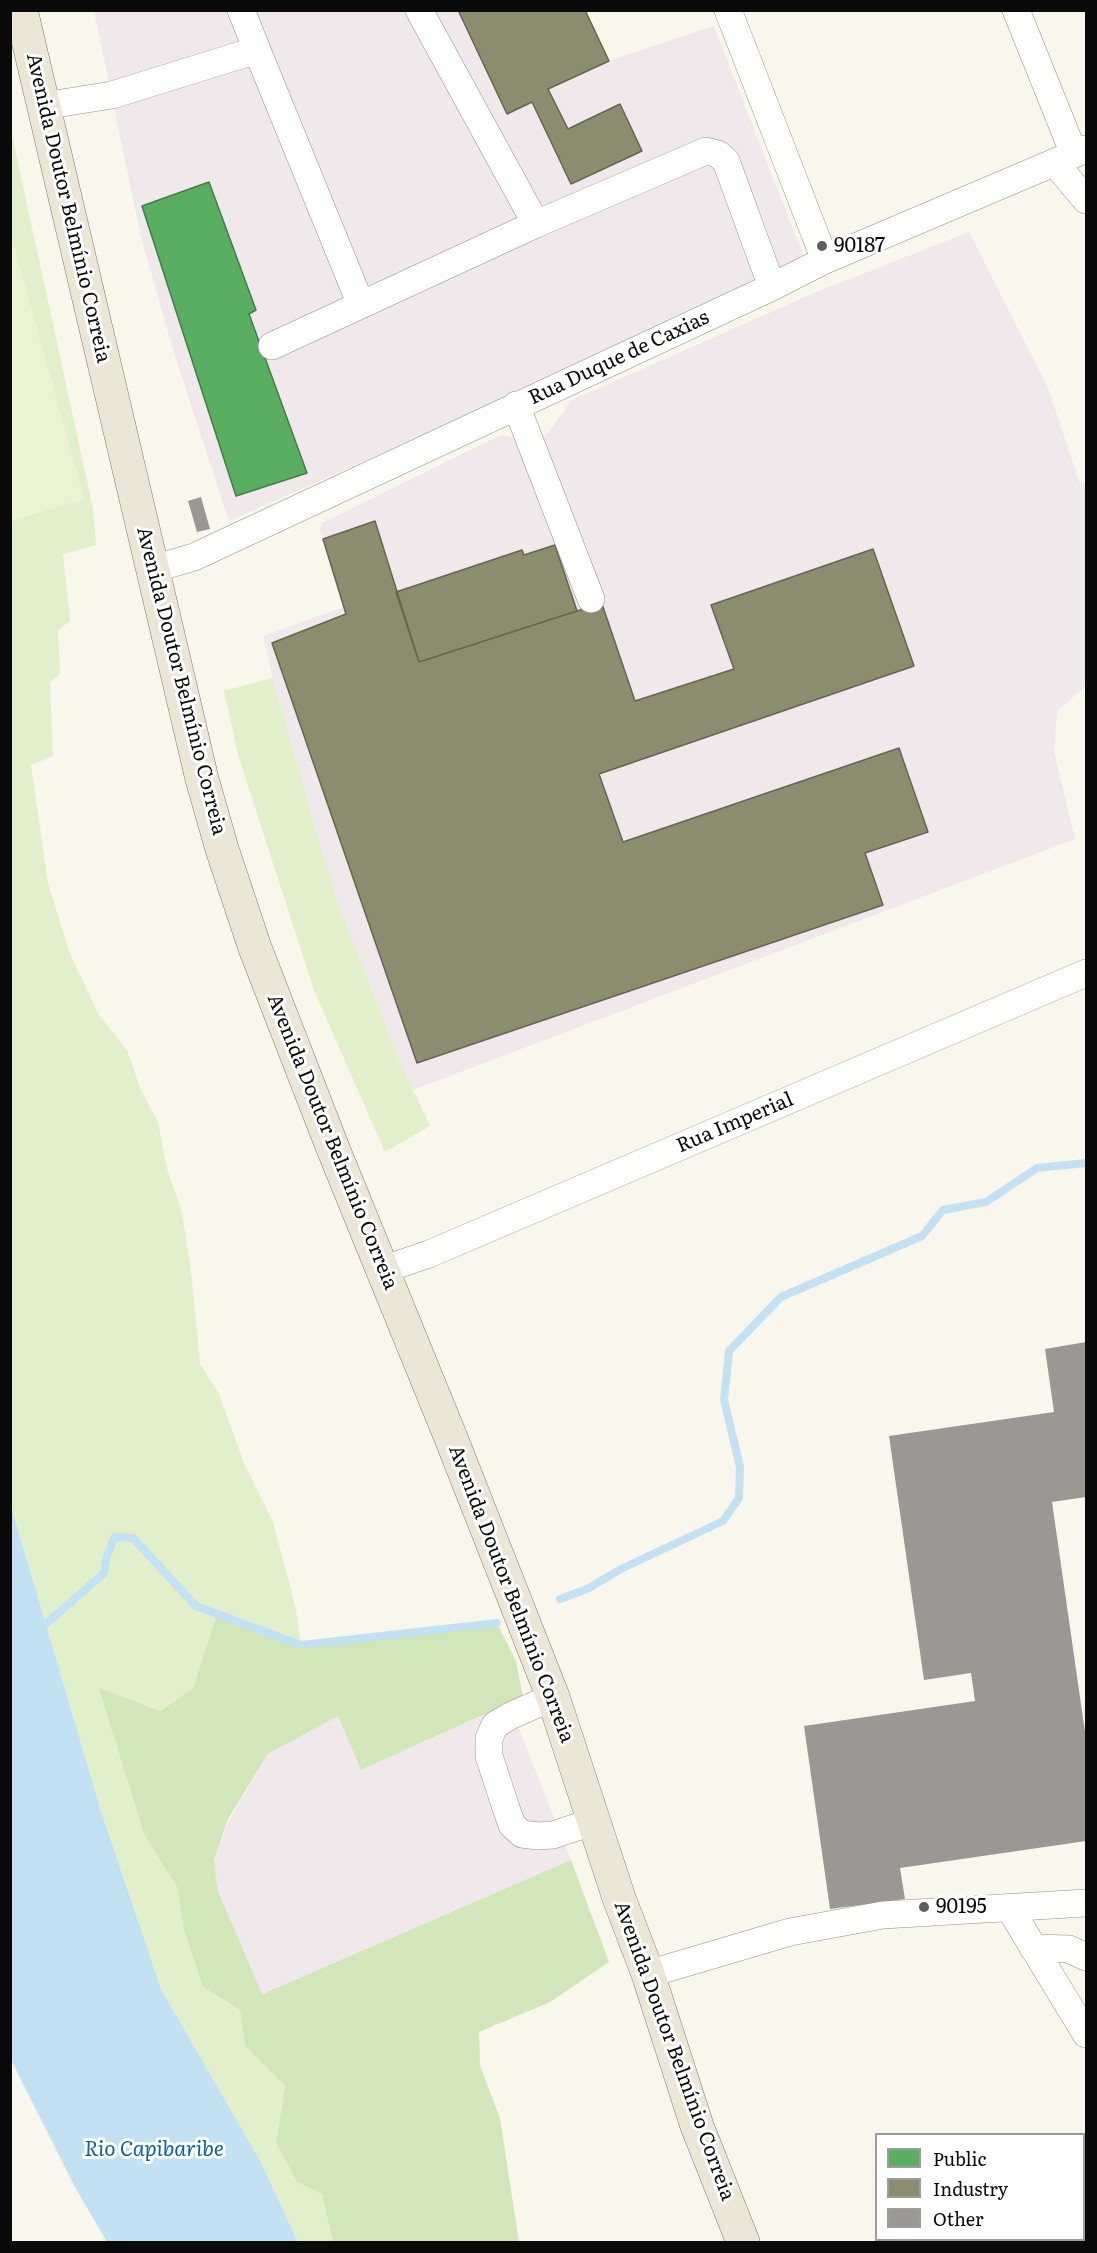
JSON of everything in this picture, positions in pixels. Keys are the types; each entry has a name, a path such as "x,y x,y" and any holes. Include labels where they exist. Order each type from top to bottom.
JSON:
{"main road":[{"name":"Avenida Doutor Belmínio Correia","path":"21,10 202,779 226,861 255,948 553,1697 619,1898 648,1974 697,2126 743,2242"}],"street":[{"path":"241,10 361,305"},
{"path":"419,10 536,224"},
{"path":"728,10 825,260"},
{"path":"1016,10 1072,155 1086,200"},
{"path":"43,106 112,95 257,50"},
{"path":"272,346 536,224 706,151 718,154 726,161 772,287"},
{"name":"Rua Duque de Caxias","path":"153,569 194,557 772,287 825,260 1072,155"},
{"path":"516,405 591,599"},
{"name":"Rua Imperial","path":"382,1270 429,1254 1086,973"},
{"path":"553,1697 495,1725 489,1738 489,1756 506,1808 512,1825 522,1834 538,1836 553,1834 594,1821"},
{"path":"648,1974 790,1932 884,1915 1086,1903"},
{"path":"1010,1909 1086,2034"},
{"path":"1033,1948 1069,1949 1086,1957"}],"shaded area":[{"path":"94,11 585,11 609,61 714,26 807,265 229,521 174,353 141,237"},
{"path":"969,232 1048,388 1080,484 1086,482 1086,686 1057,711 1054,752 1075,839 413,1090 399,1060 338,903 263,636 349,605 320,529 322,523 501,435 514,437 527,461 572,400 814,293"},
{"path":"509,1704 571,1860 261,1994 218,1891 214,1860 227,1824 268,1754 338,1715 361,1770"}],"green space":[{"path":"10,126 93,509 96,545 63,554 70,621 58,630 60,674 50,682 53,756 31,765 48,883 70,954 99,1015 127,1050 141,1090 158,1122 167,1169 182,1212 192,1280 200,1364 219,1394 244,1463 273,1522 295,1605 301,1645 217,1614 193,1688 159,1711 100,1689 144,1834 178,1889 183,1927 203,1987 240,2010 245,2046 285,2086 276,2143 297,2182 322,2194 333,2242 298,2242 262,2164 161,1989 102,1814 11,1506 11,520 84,499 11,236"},
{"path":"11,236 84,499 10,520"},
{"path":"273,678 338,903 399,1060 430,1126 385,1152 314,990 239,758 224,691"},
{"path":"217,1614 301,1645 497,1623 516,1661 523,1697 361,1770 338,1716 268,1754 228,1819 214,1860 218,1891 262,1994 571,1860 609,1962 550,2002 479,2032 480,2066 500,2118 519,2242 333,2242 322,2194 297,2182 276,2143 285,2086 245,2046 240,2010 203,1987 183,1927 178,1889 144,1834 99,1688 160,1711 193,1688"}],"water":[{"name":"Rio Capibaribe","path":"11,1506 102,1814 161,1989 262,2164 298,2242 107,2242 76,2189 11,2060"}],"building: Public":[{"path":"209,182 256,310 249,314 307,473 236,496 142,206"}],"building: Industry":[{"path":"458,10 585,10 609,61 548,89 568,129 620,104 642,151 571,184 532,102 507,114"},
{"path":"375,521 419,662 602,604 635,701 734,669 711,605 873,549 914,666 599,774 623,842 899,748 928,832 865,853 883,905 417,1063 272,643 346,614 323,539"},
{"path":"555,545 577,611 419,662 396,592 522,550 524,555"}],"building: Other":[{"path":"201,497 210,529 197,532 188,501"},
{"path":"1086,1342 1086,1497 1052,1502 1086,1739 1086,1841 900,1868 905,1899 830,1909 804,1726 975,1701 971,1673 924,1680 889,1436 1054,1412 1045,1349"}],"waterway":[{"path":"560,1599 587,1589 621,1569 723,1521 739,1498 740,1467 724,1400 729,1351 781,1297 922,1236 943,1210 986,1202 1037,1168 1086,1163"},
{"path":"37,1629 46,1624 104,1573 107,1555 115,1537 133,1538 196,1606 301,1645 497,1623"}],"place":[{"name":"90187","path":"822,246"},
{"name":"90195","path":"924,1907"}]}
